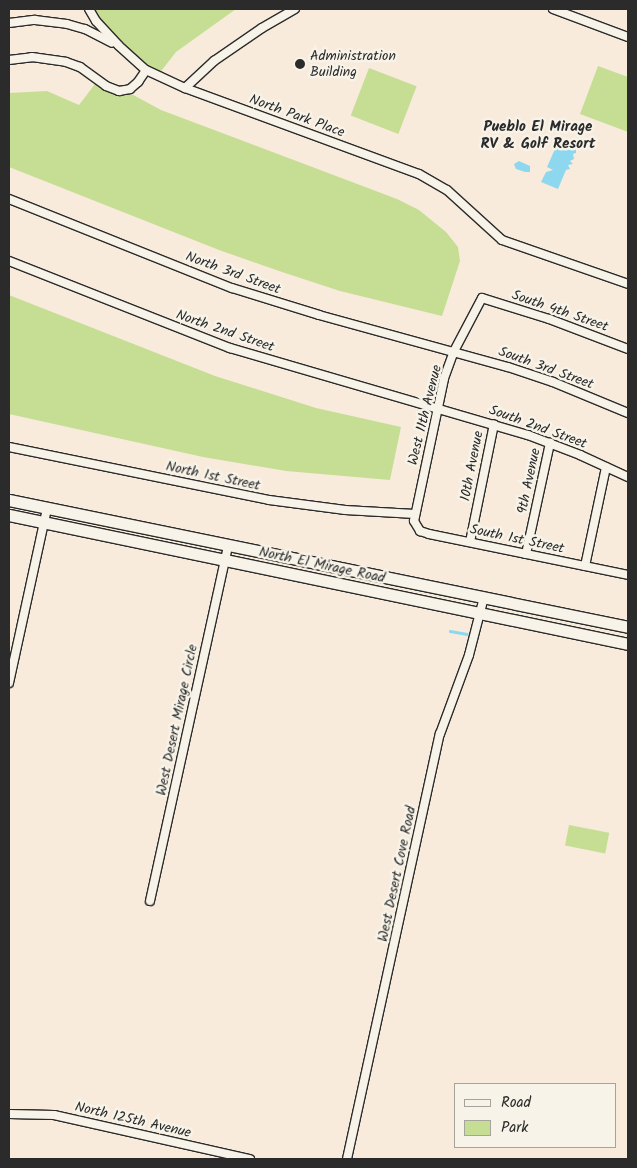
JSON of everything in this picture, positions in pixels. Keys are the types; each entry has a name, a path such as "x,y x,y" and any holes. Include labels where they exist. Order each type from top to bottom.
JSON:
{"main road":[{"name":"North El Mirage Road","path":"9,500 628,627"},
{"name":"North El Mirage Road","path":"9,515 628,644"}],"street":[{"name":"North Park Place","path":"89,9 96,21 118,45 146,70 185,88 432,180 502,240 628,284"},
{"path":"185,88 214,61 262,28 295,9"},
{"path":"553,9 628,38"},
{"path":"9,23 35,20 67,24 85,29 118,45"},
{"path":"9,60 32,57 66,62 80,68 106,86 119,90 130,88 138,82 146,70"},
{"name":"North 3rd Street","path":"9,199 232,288 319,316 454,351"},
{"name":"North 2nd Street","path":"9,261 230,348 438,408"},
{"name":"West 11th Avenue","path":"415,514 438,408 454,351 482,298"},
{"name":"South 4th Street","path":"482,298 558,322 628,349"},
{"name":"South 3rd Street","path":"454,351 553,382 628,413"},
{"name":"South 2nd Street","path":"438,408 550,443 628,477"},
{"name":"10th Avenue","path":"470,542 494,424"},
{"name":"9th Avenue","path":"526,554 550,443"},
{"name":"North 1st Street","path":"9,447 269,500 345,510 415,514"},
{"path":"585,566 606,466"},
{"path":"9,683 47,508"},
{"name":"South 1st Street","path":"415,514 414,521 420,531 628,574"},
{"name":"West Desert Mirage Circle","path":"150,901 228,545"},
{"name":"West Desert Cove Road","path":"347,1159 440,734 469,655 484,597"},
{"name":"North 125th Avenue","path":"9,1114 54,1115 250,1159"}],"green space":[{"path":"89,9 236,9 176,52 158,75 146,70"},
{"path":"598,66 628,77 628,132 580,114"},
{"path":"369,68 417,86 398,134 351,116"},
{"path":"98,80 124,90 161,110 397,199 419,210 446,232 458,247 460,261 442,316 340,291 282,272 219,250 9,167 9,93 47,91 79,105"},
{"path":"9,295 215,376 316,408 401,427 390,480 286,471 203,457 9,414"},
{"path":"569,825 609,833 605,853 565,846"}],"water":[{"path":"559,140 576,147 576,153 573,154 574,159 570,161 573,164 568,165 570,169 566,170 558,189 541,182 546,172 553,170 547,167"},
{"path":"519,161 530,166 530,172 516,169 514,164"}],"waterway":[{"path":"450,631 467,634"}],"place":[{"name":"Administration Building","path":"300,64"}],"district":[{"name":"Pueblo El Mirage RV & Golf Resort","path":"538,136"}]}
